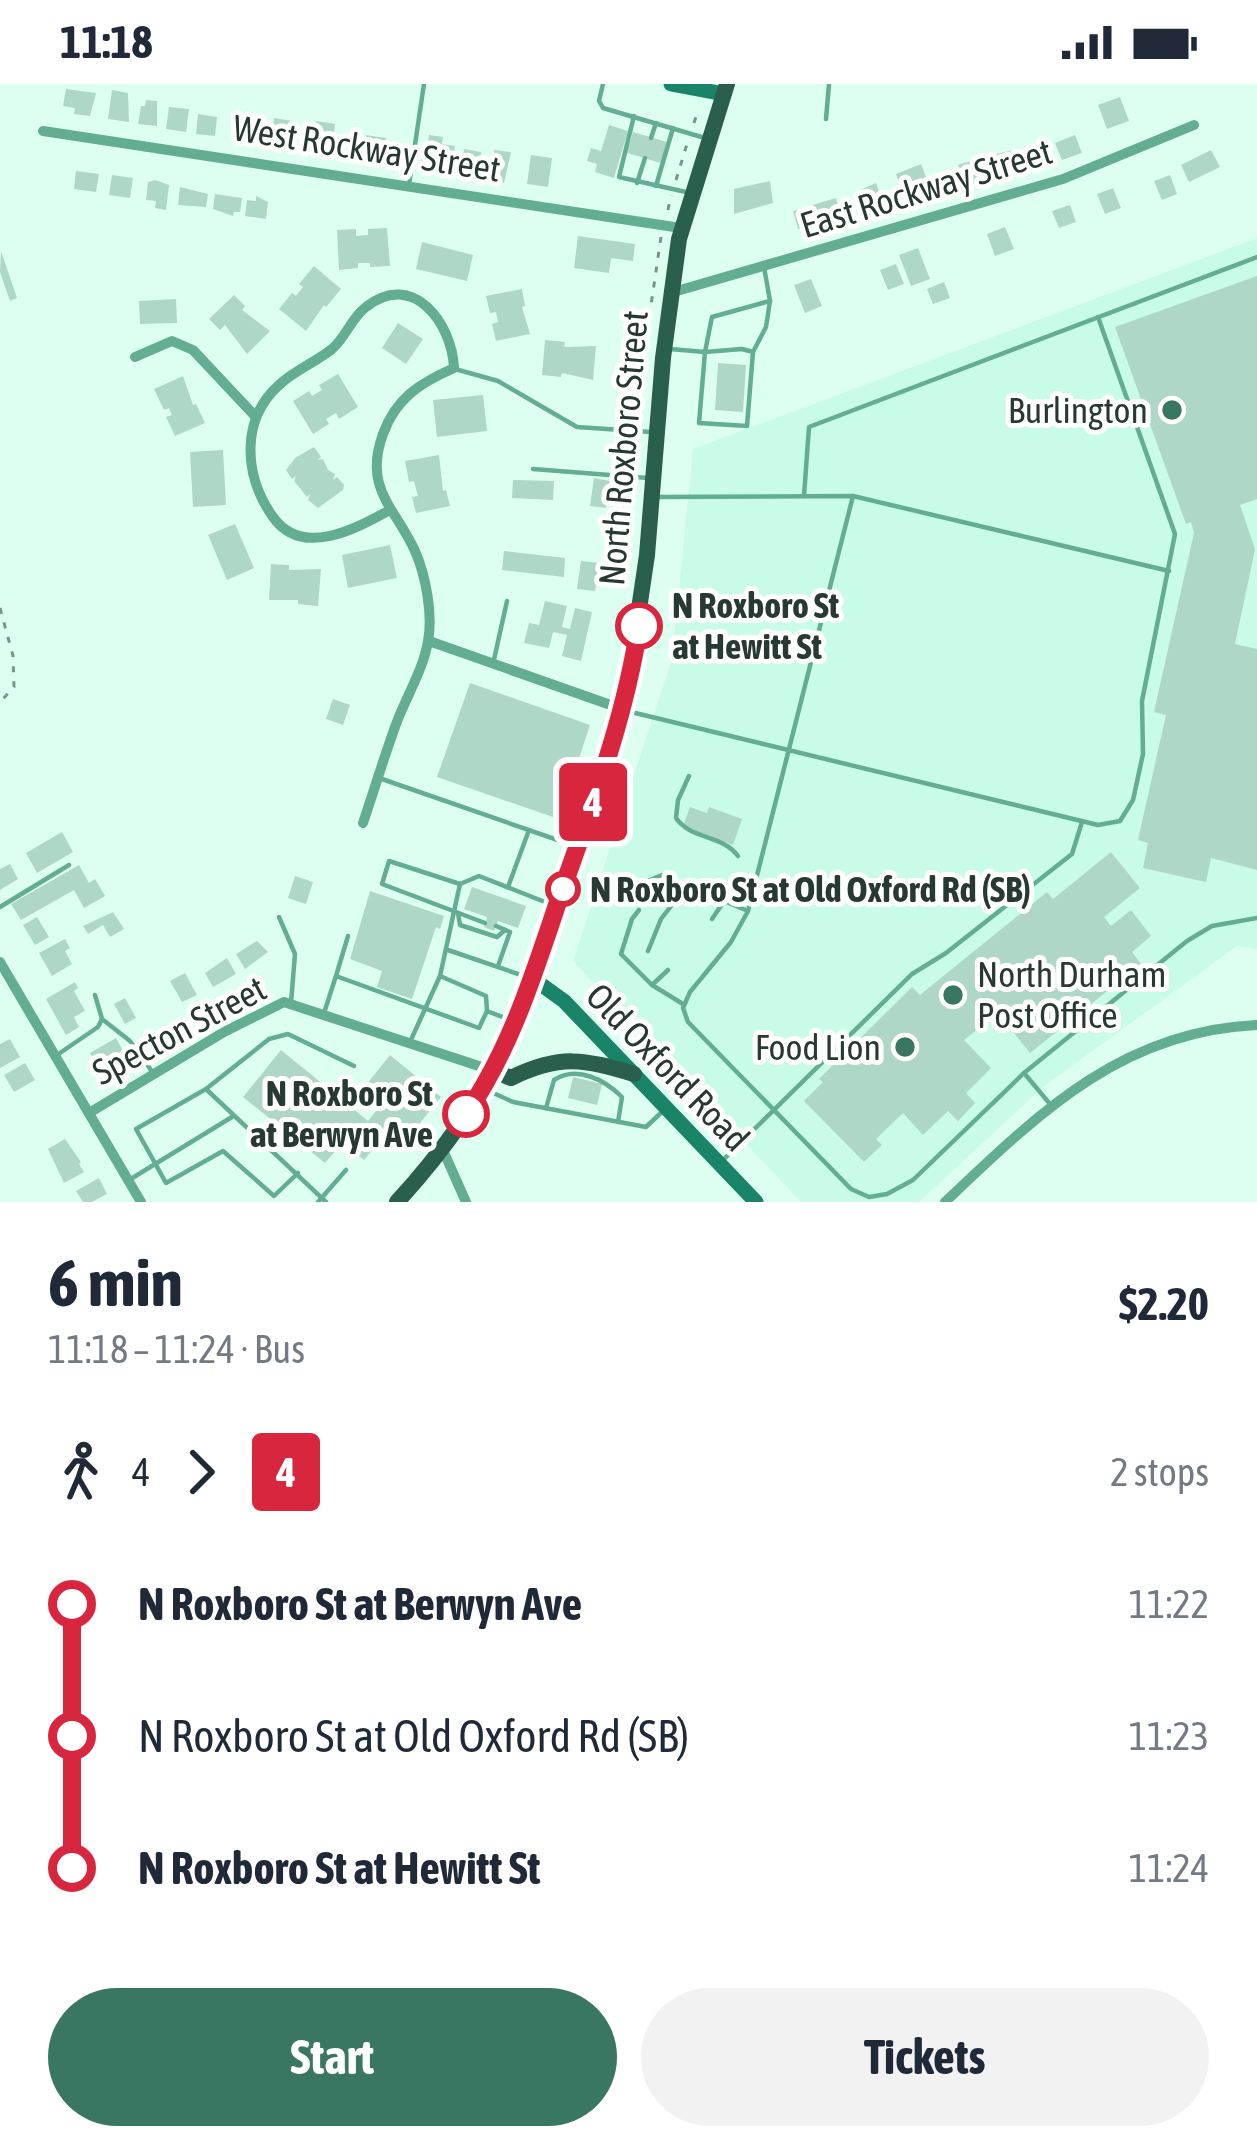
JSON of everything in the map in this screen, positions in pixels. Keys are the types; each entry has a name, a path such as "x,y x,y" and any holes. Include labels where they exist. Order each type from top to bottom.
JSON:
{"main road":[{"name":"North Roxboro Street","path":"397,1202 442,1148 494,1071 532,978 622,710 640,613 682,191 709,139 726,89"},
{"path":"494,1071 511,1078 542,1064 572,1059 634,1074"}],"street":[{"path":"671,84 726,89"},
{"name":"East Rockway Street","path":"670,292 1064,179 1194,125"},
{"name":"West Rockway Street","path":"44,130 681,228"},
{"path":"363,823 429,641 425,586 415,550 388,511 375,455 389,416 422,382 454,368 453,345 437,314 398,294 379,298 361,310 332,349 281,382 263,400 249,440 252,469 275,520 290,533 337,536 388,511"},
{"path":"136,357 172,341 193,350 255,416"},
{"path":"429,641 622,710"},
{"path":"0,962 141,1202"},
{"name":"Old Oxford Road","path":"532,978 557,994 756,1202"},
{"name":"Specton Street","path":"89,1113 224,1032 284,1003 294,1004"},
{"path":"294,1004 494,1071"},
{"path":"945,1202 1050,1104 1095,1073 1158,1044 1257,1024"},
{"path":"442,1148 466,1202"}],"lane":[{"path":"409,185 424,84"},
{"path":"603,84 599,101 603,109 709,139"},
{"path":"826,119 829,84"},
{"path":"634,116 619,177 682,191"},
{"path":"651,138 656,123"},
{"path":"656,186 673,128"},
{"path":"637,183 645,158"},
{"path":"804,496 809,427 1257,257"},
{"path":"764,267 770,302 766,327 753,352 747,426 699,423 712,317 770,302"},
{"path":"622,710 1082,821 1109,826 1128,812 1143,754 1142,701 1174,534 1098,317"},
{"path":"664,349 753,352"},
{"path":"454,368 498,381 578,427 657,432"},
{"path":"533,469 629,476 653,488 853,496 1169,571"},
{"path":"684,1004 748,911 853,496"},
{"path":"493,664 507,601"},
{"path":"689,776 676,818 683,829 730,846 738,856"},
{"path":"379,778 577,847"},
{"path":"720,1163 912,974 1072,854 1082,821"},
{"path":"508,887 529,830"},
{"path":"485,922 382,884 389,861 460,884 479,877 556,907"},
{"path":"0,907 69,866"},
{"path":"748,911 656,874 645,882 621,954 652,985 684,1004 688,1022 772,1110 850,1189 869,1197 913,1180 1024,1073 1187,941 1212,926 1257,918"},
{"path":"410,1042 440,976 460,884"},
{"path":"647,951 661,919 688,884"},
{"path":"712,919 725,901"},
{"path":"455,912 460,925 497,938 505,930"},
{"path":"280,917 296,954 294,1004"},
{"path":"496,926 510,932 498,966"},
{"path":"324,1013 348,936"},
{"path":"448,950 532,978"},
{"path":"652,985 668,970"},
{"path":"336,976 479,1028 487,1011 486,996 440,976"},
{"path":"94,995 102,1019 130,1041 154,1074"},
{"path":"487,1011 515,1022"},
{"path":"56,1056 98,1027 102,1019"},
{"path":"298,1173 274,1196 223,1151 166,1183 136,1129 206,1089 269,1039 288,1034 354,1066"},
{"path":"546,1108 554,1080 573,1073 606,1081 622,1097 617,1122"},
{"path":"1024,1073 1050,1104"},
{"path":"206,1089 322,1201 346,1170"},
{"path":"483,1089 513,1102 646,1127 667,1108"},
{"path":"129,1180 232,1117"}],"path":[{"path":"668,210 682,191 697,113"},
{"path":"629,476 661,237"},
{"path":"0,608 14,656 14,687 0,702"}],"shaded area":[{"path":"1257,238 1257,949 1237,946 1043,1087 919,1202 801,1202 573,961 672,659 693,449"}],"building":[{"path":"66,89 96,93 90,116 74,114 75,108 63,106"},
{"path":"112,90 128,93 129,122 108,119"},
{"path":"1120,97 1129,121 1107,129 1098,105"},
{"path":"146,100 157,101 157,126 138,124"},
{"path":"169,107 189,109 186,132 166,129"},
{"path":"198,114 217,117 215,136 196,134"},
{"path":"274,118 292,121 289,141 283,145 265,143"},
{"path":"316,121 335,124 332,148 313,146"},
{"path":"609,125 628,131 614,178 595,172 597,164 587,161 591,148 601,151"},
{"path":"633,132 667,142 661,163 627,153"},
{"path":"366,135 386,138 387,156 364,152"},
{"path":"429,135 443,137 442,144 455,146 452,169 421,162 422,151 437,147 428,144"},
{"path":"1075,135 1082,153 1062,160 1055,143"},
{"path":"1041,148 1047,162 1026,170 1021,156"},
{"path":"464,149 481,152 479,174 461,171"},
{"path":"494,150 511,152 504,183 491,177"},
{"path":"1013,150 1019,172 999,177 993,155"},
{"path":"1211,150 1220,167 1189,182 1181,165"},
{"path":"531,155 552,158 548,187 527,184"},
{"path":"974,160 976,166 984,163 989,179 957,190 951,174 960,171 958,165"},
{"path":"921,164 928,182 903,192 896,174"},
{"path":"76,171 99,174 96,192 74,189"},
{"path":"112,175 133,178 130,198 109,195"},
{"path":"1170,175 1177,194 1162,200 1154,181"},
{"path":"770,181 773,203 734,214 734,189"},
{"path":"148,182 169,185 166,210 146,200"},
{"path":"876,183 885,208 862,217 859,209 866,207 860,190"},
{"path":"180,187 208,194 206,207 178,205"},
{"path":"1113,188 1121,208 1105,214 1097,194"},
{"path":"215,194 242,198 240,212 233,216 213,209"},
{"path":"256,196 268,202 266,219 245,216 247,200 256,201"},
{"path":"836,198 841,217 798,229 793,211"},
{"path":"1070,205 1076,222 1059,228 1052,211"},
{"path":"1005,227 1014,249 995,256 987,234"},
{"path":"387,228 390,266 358,263 358,268 339,270 337,230 356,229 356,236 368,235 368,229"},
{"path":"578,236 635,244 633,261 611,258 609,273 574,268"},
{"path":"422,242 473,255 467,281 416,269"},
{"path":"918,248 930,279 911,286 899,255"},
{"path":"1,251 17,298 10,301 0,272"},
{"path":"896,264 904,284 888,290 880,270"},
{"path":"314,266 341,289 306,331 279,309 292,293 296,296 303,287 299,284"},
{"path":"1257,276 1257,499 1240,505 1255,549 1235,644 1257,649 1257,870 1211,858 1206,882 1143,868 1148,843 1138,840 1166,715 1154,712 1194,533 1191,522 1186,524 1115,327"},
{"path":"811,279 822,306 805,313 794,285"},
{"path":"944,282 950,298 933,304 927,289"},
{"path":"522,289 530,334 496,341 492,324 498,322 496,312 490,313 486,296"},
{"path":"234,295 245,306 242,310 270,331 247,354 225,325 220,330 209,319"},
{"path":"176,299 177,323 140,324 139,301"},
{"path":"398,323 423,339 406,364 382,348"},
{"path":"545,340 565,342 564,347 596,346 593,380 562,373 561,377 542,375"},
{"path":"718,363 746,365 743,412 715,410"},
{"path":"338,374 358,407 339,419 336,413 326,419 329,424 313,434 293,401 309,391 312,396 322,390 319,385"},
{"path":"183,376 205,423 175,436 166,417 172,415 169,408 164,410 154,389"},
{"path":"483,395 487,431 437,437 433,400"},
{"path":"314,447 321,457 317,460 323,459 335,474 333,480 337,477 344,485 318,508 294,481 296,476 292,479 286,470"},
{"path":"223,450 226,505 193,507 190,452"},
{"path":"439,455 443,491 450,506 416,513 412,497 418,496 405,461"},
{"path":"594,478 610,481 606,508 590,506"},
{"path":"513,480 554,481 553,500 512,498"},
{"path":"235,524 254,568 227,580 208,535"},
{"path":"390,545 397,578 348,588 342,555"},
{"path":"504,551 565,558 564,577 502,570"},
{"path":"581,561 599,563 595,591 577,589"},
{"path":"271,564 289,565 289,570 321,569 318,606 269,600"},
{"path":"545,601 567,606 562,627 570,629 575,608 592,612 581,661 562,656 567,635 553,632 549,648 524,643 529,623 539,625"},
{"path":"470,683 590,725 559,819 437,777"},
{"path":"333,699 350,705 343,725 326,719"},
{"path":"690,807 707,813 709,807 742,819 733,845 683,826"},
{"path":"62,832 73,852 37,873 26,853"},
{"path":"1111,852 1140,888 1104,917 1111,926 1131,910 1151,936 1132,952 1141,964 1030,1053 998,1013 964,1040 991,1068 966,1093 975,1103 958,1121 948,1111 923,1135 903,1113 876,1139 882,1145 864,1162 804,1101 823,1082 819,1079 912,987 920,995 1047,892 1053,899"},
{"path":"10,864 18,879 0,890 0,869"},
{"path":"79,865 89,883 95,879 105,896 84,908 74,890 21,920 11,904"},
{"path":"295,876 313,882 306,904 288,898"},
{"path":"472,887 526,906 518,928 498,921 494,931 484,927 487,917 464,909"},
{"path":"370,891 444,916 412,999 377,987 382,971 350,959"},
{"path":"113,912 124,929 110,937 103,925 88,934 83,926"},
{"path":"37,917 49,937 35,945 23,925"},
{"path":"65,939 72,964 52,976 39,953"},
{"path":"257,941 268,952 245,969 236,954"},
{"path":"227,958 236,974 213,987 205,973"},
{"path":"185,973 197,995 182,1002 170,981"},
{"path":"75,982 78,988 74,991 85,1011 74,1017 79,1027 66,1035 46,999"},
{"path":"125,998 136,1018 125,1024 114,1004"},
{"path":"116,1038 126,1056 100,1071 90,1053"},
{"path":"10,1039 20,1057 0,1068 0,1044"},
{"path":"281,1050 368,1121 385,1100 366,1085 390,1055 441,1097 398,1150 383,1137 364,1160 342,1143 325,1163 243,1097"},
{"path":"25,1063 35,1080 14,1092 4,1075"},
{"path":"573,1077 602,1084 597,1105 568,1098"},
{"path":"65,1139 84,1172 64,1183 48,1149"},
{"path":"99,1178 107,1194 83,1202 76,1191"}],"bus line":[{"name":"4","path":"466,1114 494,1071 532,978 616,733 639,626"}],"place":[{"name":"Burlington","path":"1172,410"},
{"name":"N Roxboro St at Hewitt St","path":"639,626"},
{"name":"N Roxboro St at Old Oxford Rd (SB)","path":"563,889"},
{"name":"North Durham Post Office","path":"953,995"},
{"name":"Food Lion","path":"905,1047"},
{"name":"N Roxboro St at Berwyn Ave","path":"466,1114"}]}
